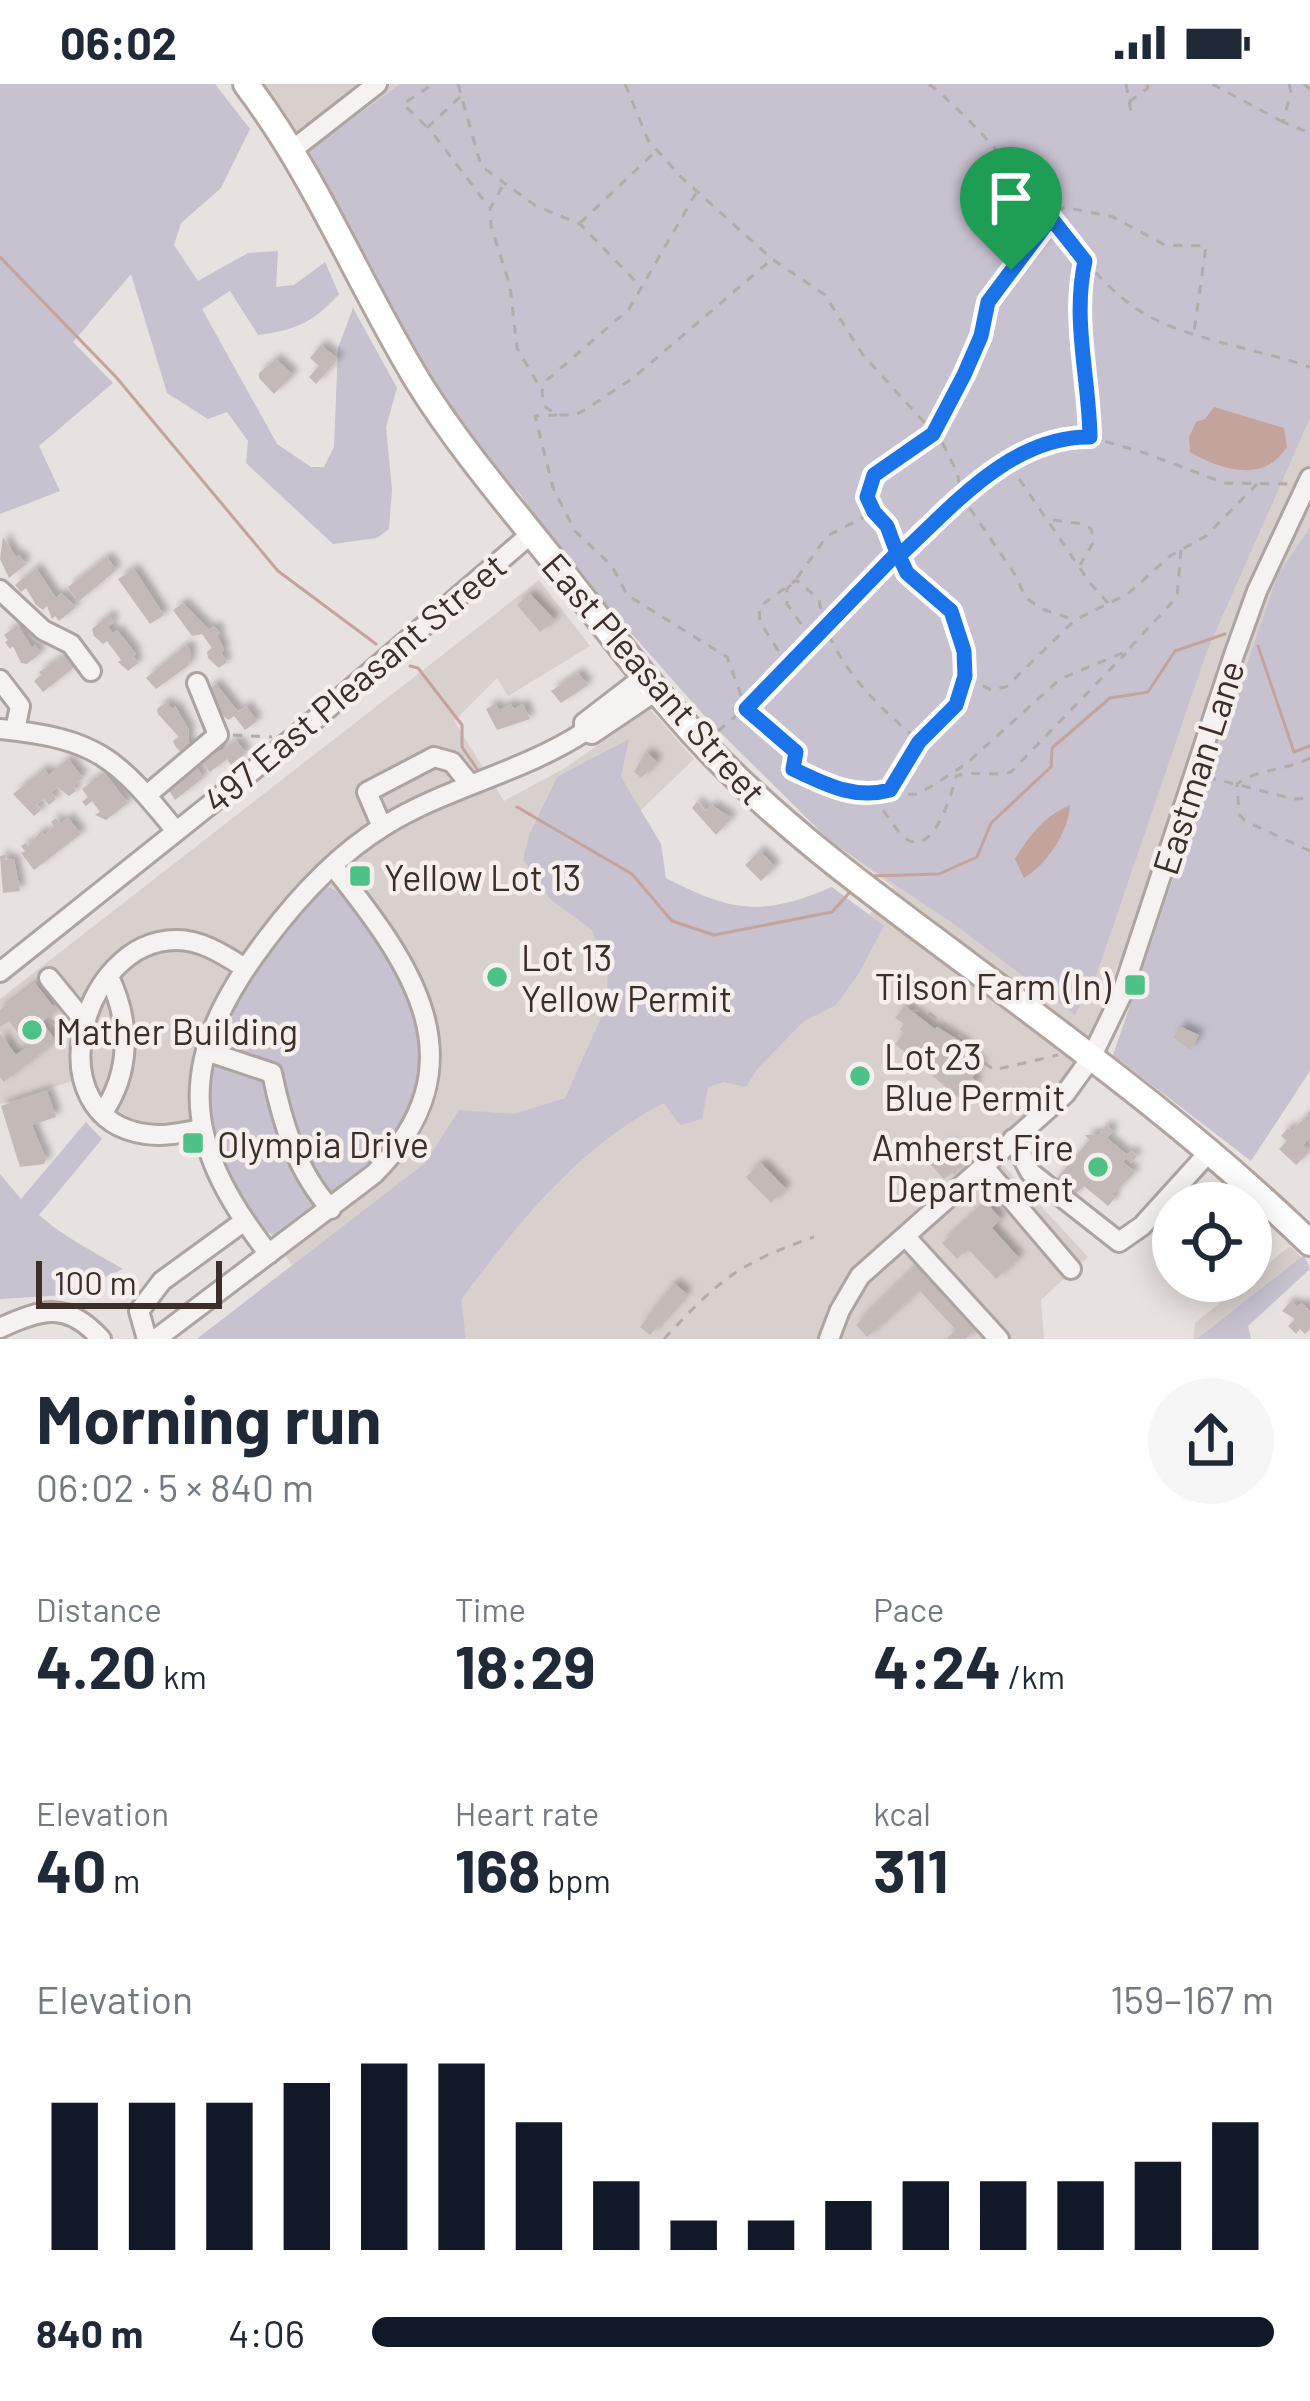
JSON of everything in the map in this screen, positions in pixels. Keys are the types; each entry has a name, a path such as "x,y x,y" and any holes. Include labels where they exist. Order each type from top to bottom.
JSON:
{"main road":[{"name":"East Pleasant Street","path":"246,84 291,151 447,426 702,743 833,865 1210,1151 1310,1243"}],"street":[{"path":"291,151 376,84"},
{"name":"Eastman Lane","path":"831,1333 860,1276 1065,1094 1091,1058 1121,996 1257,591 1308,482"},
{"name":"497 East Pleasant Street","path":"0,972 291,740 531,534"},
{"path":"0,590 43,630 71,644 91,671"},
{"path":"0,680 20,706 8,729"},
{"path":"147,795 218,734 196,683"},
{"path":"269,1254 219,1183 202,1129 201,1078 206,1051 216,1018 244,968 295,902 382,827 584,732 584,724 636,683 651,684"},
{"name":"497 East Pleasant Street","path":"8,729 90,746 117,765 176,831"},
{"path":"382,827 367,792 400,775 434,758 452,762 469,783"},
{"path":"243,1222 150,1293 139,1311 151,1339 374,1174 401,1143 422,1096 429,1055 425,1012 410,972 377,919 333,866"},
{"path":"202,1129 146,1134 118,1126 102,1114 92,1105 81,1071 79,1029 109,977 127,957 144,948 177,940 211,948 244,968"},
{"path":"102,1114 114,1097 124,1066 125,1033 109,977"},
{"path":"49,978 79,1029"},
{"path":"206,1051 272,1073 280,1114 310,1186 331,1209"},
{"path":"1013,1139 1030,1172 1119,1242 1142,1226 1210,1151"},
{"path":"984,1167 1071,1269"},
{"path":"904,1236 999,1339"},
{"path":"0,1328 26,1317 71,1312 101,1339"},
{"path":"831,1333 850,1339"}],"path":[{"path":"433,84 403,104 428,127 490,209"},
{"path":"458,84 481,166 536,206 580,224 642,288"},
{"path":"625,84 657,150 696,192 772,259 825,295 863,355 942,442 957,472 962,497 1015,573 1026,598 1075,620"},
{"path":"929,84 1000,153 1119,297 1148,316 1310,367"},
{"path":"1126,84 1132,117"},
{"path":"1130,102 1148,84"},
{"path":"1212,84 1308,131"},
{"path":"1283,122 1292,92 1288,84"},
{"path":"1304,84 1310,88"},
{"path":"428,127 460,97"},
{"path":"580,224 657,150"},
{"path":"503,185 490,209 491,226 510,286 517,348 542,391 544,406 557,415"},
{"path":"542,391 568,359 629,309 696,192"},
{"path":"870,796 890,790 919,742 956,705 965,676 964,651 951,611 907,573 887,526 867,497 874,475 933,434 973,356 988,302 1064,207 1096,212 1165,245 1205,246 1194,332"},
{"path":"772,259 634,378 575,415 536,416 553,488 575,531 612,566 627,595 727,657 746,709 796,752 793,769 834,788 870,796 916,794 932,786 966,764 1060,679 1127,651"},
{"path":"1085,261 1077,296 1090,387 1090,437"},
{"path":"702,743 746,709 823,626 980,480 1050,441 1090,437 1224,483 1308,482"},
{"path":"1008,463 1108,603"},
{"path":"965,676 991,690 1006,687 1075,620 1130,593 1180,550 1206,536 1257,483"},
{"path":"812,640 788,604 787,589 827,536 874,512"},
{"path":"1049,520 1083,524 1091,530 1094,541 1079,567"},
{"path":"870,796 912,842 926,838 946,813 956,776 1011,772 1177,597 1180,550"},
{"path":"788,666 767,636 759,607 796,580"},
{"path":"796,580 818,599 823,626 868,693 919,742"},
{"path":"218,734 274,737"},
{"path":"1237,784 1255,771 1284,772 1310,758"},
{"path":"1194,776 1294,800 1310,798"},
{"path":"1237,784 1239,814 1245,821 1310,851"},
{"path":"912,1011 925,1010 972,1045 971,1053 994,1070 1066,1053"},
{"path":"47,1018 79,1029"},
{"path":"664,1339 736,1270 772,1250 814,1238"}],"shaded area":[{"path":"0,84 215,84 250,129 221,188 181,223 174,245 198,281 248,253 278,251 276,287 294,285 325,262 339,294 321,312 294,327 258,335 230,291 202,309 277,444 311,467 324,467 334,447 338,348 353,308 397,388 386,427 392,490 389,529 377,538 333,544 246,463 248,441 227,412 208,419 167,393 131,274 73,342 113,383 39,446 60,491 0,514"},
{"path":"259,84 1310,84 1310,992 1287,1029 1138,922 1125,958 1117,966 1107,1005 1063,1079 990,1151 1088,1257 1041,1300 1044,1339 197,1339 292,1265 247,1198 216,1127 164,1131 107,1113 85,1077 0,1104 0,999 539,580 590,646 508,696 497,678 454,721 504,801 565,768 650,709 694,759 610,840 633,941 869,915 893,887 830,841 710,722 547,536 519,492 500,479 446,406 306,153"},
{"path":"400,84 1310,84 1310,418 1207,651 1097,973 1075,1015 954,924 830,841 710,722 554,546 519,492 500,479 446,406 306,153"},
{"path":"1214,407 1284,428 1287,447 1267,466 1242,470 1190,452 1189,437 1196,422"},
{"path":"1310,528 1310,1071 1251,1161 1113,1055 1278,574"},
{"path":"629,739 621,777 661,844 666,878 710,898 748,906 786,903 832,887 884,926 836,1005 804,1021 746,1087 724,1082 708,1087 702,1119 680,1125 664,1103 578,1164 527,1216 461,1300 466,1339 197,1339 425,1163 459,1110 514,1114 565,1098 606,1007 608,973 592,930 550,899 523,859 557,777"},
{"path":"1070,805 1055,847 1024,878 1015,859 1038,828"},
{"path":"328,887 366,919 413,998 422,1020 424,1057 415,1097 387,1151 353,1183 279,1236 262,1229 250,1216 220,1150 210,1089 214,1060 222,1032 252,976"},
{"path":"86,1122 102,1139 39,1215 123,1269 65,1295 0,1299 0,1174 21,1199"},
{"path":"1290,1246 1309,1265 1272,1295 1272,1261"},
{"path":"1304,1255 1310,1269 1248,1326 1251,1339 1197,1339 1244,1302 1272,1302 1272,1280"},
{"path":"1221,1302 1263,1302 1233,1326 1243,1339 1193,1339 1195,1323"}],"building":[{"path":"321,345 338,359 316,384 309,377 319,366 310,358"},
{"path":"276,359 293,375 274,394 259,373"},
{"path":"3,537 26,564 9,578 0,559"},
{"path":"107,557 116,570 78,602 68,587"},
{"path":"36,568 56,598 61,593 76,607 59,621 55,616 52,619 47,606 43,610 36,605 26,588 21,592 15,585"},
{"path":"134,569 164,615 150,624 118,579"},
{"path":"530,594 555,620 540,632 517,605"},
{"path":"183,603 209,630 214,626 220,633 221,653 227,662 219,668 208,658 212,648 202,634 192,636 173,610"},
{"path":"109,615 114,622 108,627 113,633 117,630 136,654 138,663 128,671 107,641 103,644 94,636 92,629"},
{"path":"18,625 32,648 35,645 41,653 27,664 5,642 4,635"},
{"path":"186,645 191,651 189,665 156,689 146,678"},
{"path":"68,654 77,665 43,692 34,681 39,672"},
{"path":"578,673 588,685 561,703 551,691"},
{"path":"216,684 238,712 246,706 257,721 245,730 234,716 224,717 206,691"},
{"path":"167,702 172,709 175,706 189,730 188,741 195,750 185,757 173,741 179,737 158,714 157,709"},
{"path":"495,704 499,710 523,704 530,719 497,730 486,709"},
{"path":"236,740 246,753 231,765 227,759 210,772 201,760 212,747 221,751"},
{"path":"646,752 657,762 641,778 634,772"},
{"path":"68,759 83,778 73,786 76,791 69,796 57,787 51,792 56,799 49,805 44,799 36,804 41,810 34,816 13,794 44,769 49,775"},
{"path":"196,765 203,778 175,800 167,787"},
{"path":"104,772 128,803 106,820 95,815 100,812 92,801 86,806 82,802 88,797 82,789"},
{"path":"697,802 706,811 711,805 732,818 716,835 692,808"},
{"path":"56,818 60,824 68,818 81,834 34,870 21,846 54,827 51,822"},
{"path":"760,851 775,867 761,881 745,865"},
{"path":"5,855 5,860 14,859 20,891 3,893 0,856"},
{"name":"Mather Building","path":"35,983 53,1006 61,1007 42,1022 56,1041 4,1082 0,1034 16,1055 28,1046 9,1021 0,1027 0,1010"},
{"path":"905,1006 962,1042 982,1065 972,1078 978,1082 960,1099 895,1044 904,1033 900,1029 904,1024 895,1018"},
{"path":"1181,1027 1199,1035 1190,1050 1173,1037"},
{"path":"47,1091 56,1117 32,1125 46,1159 44,1164 20,1167 1,1106"},
{"path":"1310,1112 1310,1136 1303,1145 1310,1151 1296,1165 1279,1149 1287,1141 1281,1136"},
{"name":"Amherst Fire Department","path":"1106,1125 1113,1131 1107,1138 1127,1155 1131,1151 1137,1156 1131,1163 1126,1158 1123,1162 1135,1172 1112,1195 1115,1198 1108,1206 1084,1186 1071,1198 1053,1183 1089,1140 1085,1135 1099,1134"},
{"path":"948,1144 963,1161 955,1175 952,1172 944,1179 930,1164"},
{"path":"761,1163 786,1189 771,1203 746,1177"},
{"path":"986,1203 1001,1219 992,1228 1019,1258 996,1279 968,1249 957,1259 942,1243"},
{"path":"919,1263 978,1327 965,1339 946,1339 956,1330 919,1290 867,1337 856,1325"},
{"path":"674,1283 687,1294 650,1335 640,1327"},
{"path":"1291,1301 1310,1311 1310,1329 1305,1334 1300,1329 1296,1334 1288,1326 1295,1319 1282,1311"}],"waterway":[{"path":"0,257 116,377 278,571 376,644"},
{"path":"871,876 939,874 977,857 991,823 1051,767 1052,748 1110,698 1148,692 1175,651 1225,634"},
{"path":"1258,646 1294,752 1310,746"},
{"path":"410,666 418,668 462,725 462,747 477,769"},
{"path":"517,807 632,874 672,921 714,935 832,912 849,893"}],"place":[{"name":"Yellow Lot 13","path":"360,876"},
{"name":"Lot 13 Yellow Permit","path":"497,977"},
{"name":"Tilson Farm (In)","path":"1135,985"},
{"name":"Mather Building","path":"32,1030"},
{"name":"Lot 23 Blue Permit","path":"860,1076"},
{"name":"Olympia Drive","path":"193,1143"},
{"name":"Amherst Fire Department","path":"1098,1167"}],"route":[{"path":"1051,218 1085,261 1077,296 1090,387 1090,437 1050,441 980,480 899,556 919,586 951,611 964,651 965,682 956,705 919,742 890,790 870,796 834,788 793,769 796,752 746,709 897,553 887,526 867,497 874,475 933,434 981,336 988,302 1011,270 1051,218"}]}
